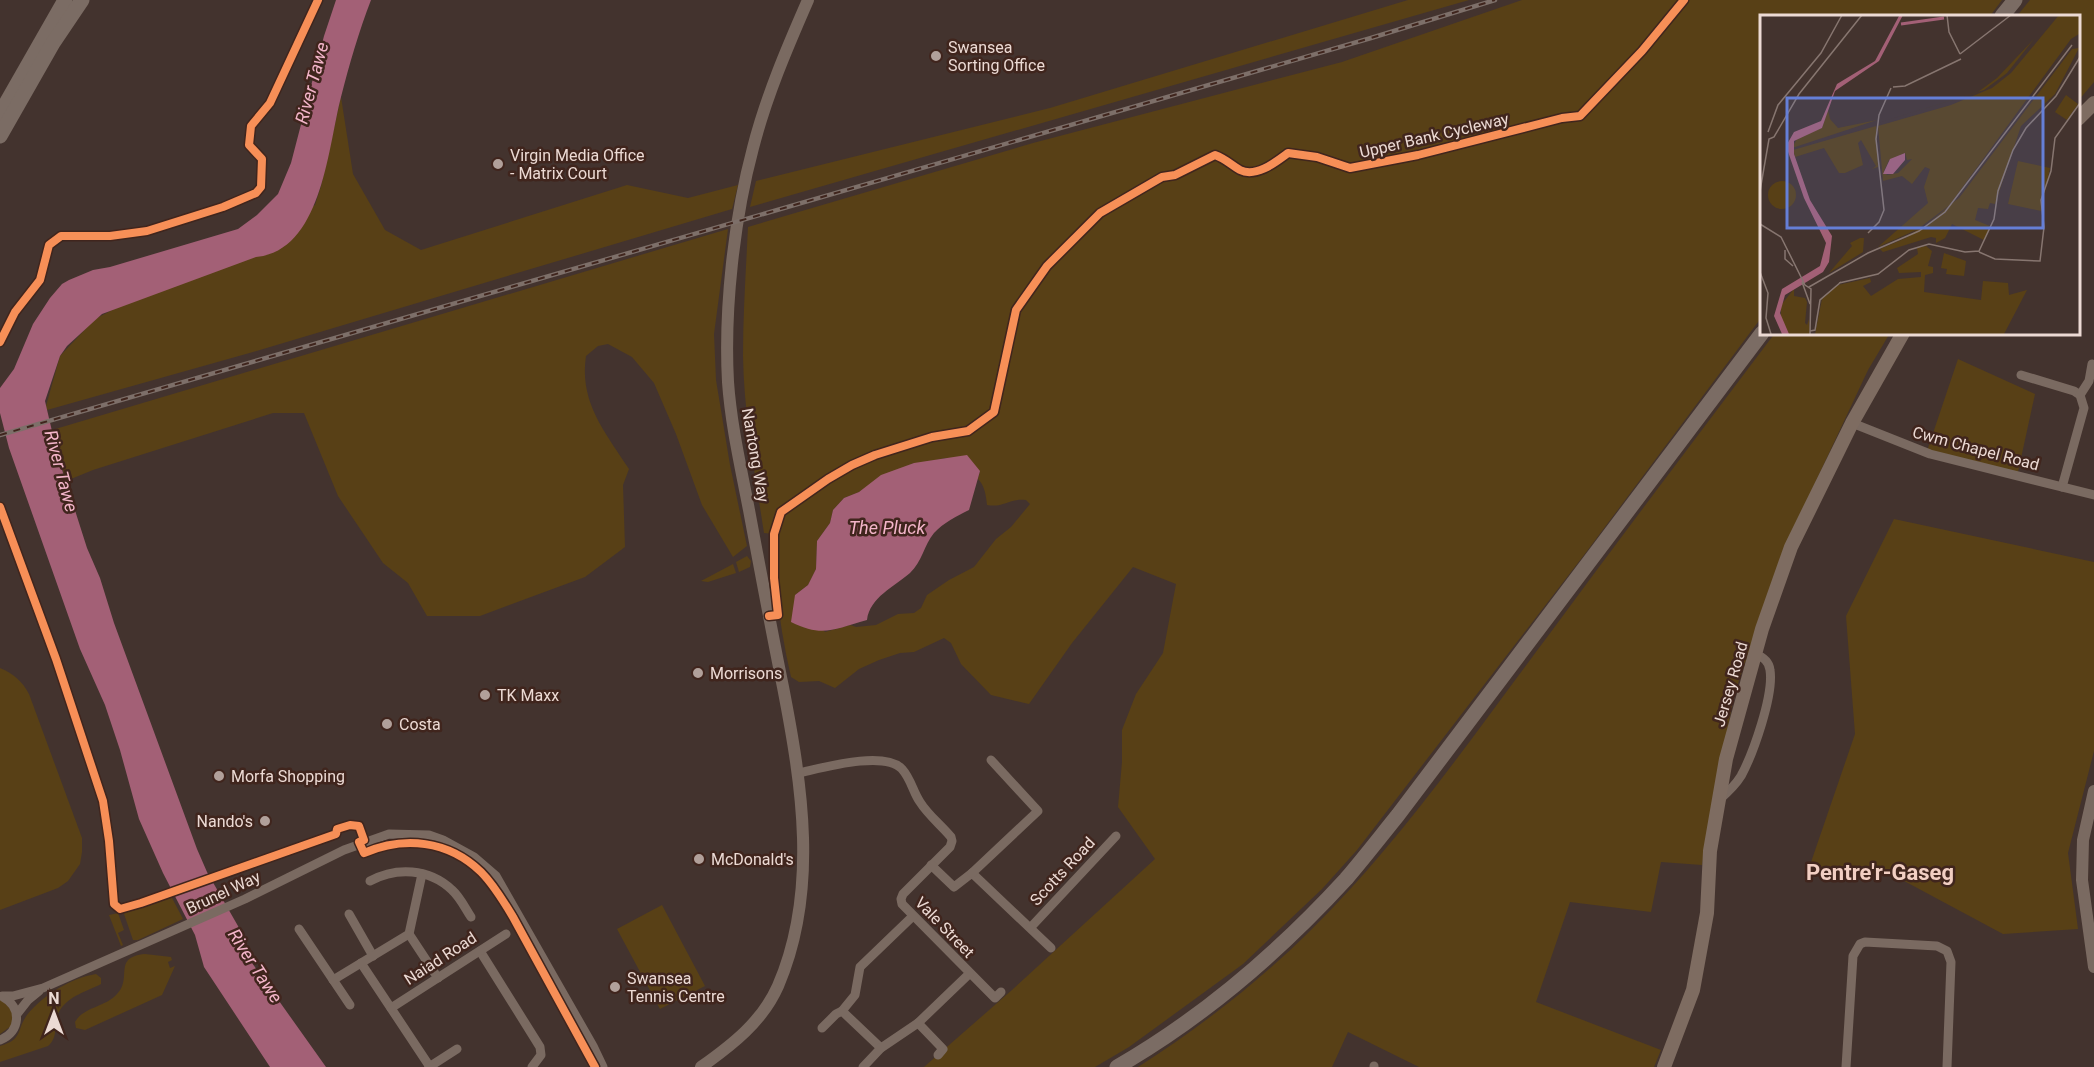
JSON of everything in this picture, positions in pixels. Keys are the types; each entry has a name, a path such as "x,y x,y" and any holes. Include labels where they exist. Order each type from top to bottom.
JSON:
{"main road":[{"path":"0,114 65,0"},
{"path":"0,136 52,43 82,0"},
{"path":"2003,15 2015,0"},
{"path":"2079,118 2094,103"},
{"path":"1117,1067 1186,1022 1243,976 1293,933 1347,878 1398,815 1761,334"},
{"name":"Jersey Road","path":"1664,1067 1694,990 1707,913 1710,851 1726,759 1755,654 1791,547 1852,423 1902,334"}],"street":[{"name":"Nantong Way","path":"701,1067 733,1044 757,1020 777,988 799,915 804,836 799,773 738,457 728,384 728,335 739,213 753,145 776,77 808,0"},
{"path":"2080,395 2089,381 2092,364"},
{"path":"2021,375 2074,390 2080,395 2084,408 2062,487"},
{"name":"Cwm Chapel Road","path":"1852,423 1930,454 2094,495"},
{"path":"1719,800 1741,777 1759,736 1770,669 1764,658 1755,654"},
{"path":"931,865 954,886 972,873 1038,811 992,760"},
{"name":"Vale Street","path":"799,773 848,763 876,761 898,766 920,803 951,837 952,841 950,847 903,894 902,904 995,998 1001,992"},
{"path":"2094,791 2082,840 2082,880 2094,967"},
{"name":"Brunel Way","path":"1,996 13,996 43,988 245,899 344,850 390,834 429,835 474,857 496,876 603,1067"},
{"name":"Scotts Road","path":"1030,927 1116,836"},
{"path":"369,881 382,874 398,872 423,874 443,882 454,891 471,916"},
{"name":"Scotts Road","path":"972,873 1051,948"},
{"path":"333,980 409,933 423,874"},
{"path":"349,914 373,956"},
{"path":"822,1028 842,1011 855,995 861,967 913,916"},
{"path":"299,929 350,1005"},
{"path":"409,933 438,978"},
{"name":"Naiad Road","path":"391,1008 506,934"},
{"path":"1846,1067 1853,956 1860,944 1870,942 1937,946 1950,956 1947,1067"},
{"path":"480,951 540,1047 541,1055 532,1067"},
{"path":"361,963 430,1067 457,1049"},
{"path":"863,1067 881,1048 918,1023 969,974"},
{"name":"Brunel Way","path":"17,1014 28,1000 43,988"},
{"name":"Brunel Way","path":"0,1040 12,1032 17,1014 11,1002 1,996"},
{"path":"842,1011 881,1048"},
{"path":"918,1023 943,1049 938,1054"},
{"name":"Brunel Way","path":"593,1046 610,1067"}],"shaded area":[{"path":"1408,0 1469,0 750,207 756,181 1050,108"},
{"path":"1522,0 2002,0 1991,15 1760,15 1760,319 1584,555 1357,850 1322,889 1243,964 1129,1047 1095,1067 924,1067 1155,859 1118,807 1122,730 1136,694 1163,653 1176,584 1133,567 1072,643 1029,704 991,695 961,664 951,643 944,638 914,652 900,653 859,669 835,688 819,681 799,682 791,677 777,597 776,546 773,534 764,533 745,400 743,340 748,227 1033,143 1342,62","holes":["945,458 980,471 978,479 984,488 987,505 993,506 1015,500 1026,500 1030,504 1011,527 996,539 974,567 927,595 921,608 914,613 898,614 876,625 856,627 850,625 825,632 795,595 808,585 816,569 817,541 830,523 833,510 844,498 859,492 881,477 914,463"]},
{"path":"2030,0 2094,0 2094,82 2079,100 2079,15 2018,15"},
{"path":"341,97 353,174 385,230 421,250 627,185 688,198 738,185 732,209 253,352 47,410 46,406 60,356 95,319 315,205"},
{"path":"728,229 714,334 716,380 730,465 747,546 733,557 702,505 676,434 654,383 632,357 608,344 598,346 586,356 586,388 596,416 629,469 623,485 625,547 585,577 480,616 427,616 408,583 383,563 338,496 304,413 273,413 93,470 66,481 52,430"},
{"path":"1774,334 1889,334 1868,370 1784,549 1734,695 1702,865 1661,862 1651,912 1570,902 1536,1002 1661,1050 1654,1067 1419,1067 1348,1032 1332,1067 1138,1067 1183,1037 1247,988 1308,933 1341,899 1434,789"},
{"path":"1958,359 2035,394 2018,472 1927,451"},
{"path":"1894,519 2094,562 2094,751 2068,853 2078,929 2003,934 1893,875 1809,868 1855,734 1846,616"},
{"path":"747,556 751,561 750,567 739,572 736,562"},
{"path":"733,564 736,573 708,582 701,581"},
{"path":"0,668 17,678 29,694 82,838 82,852 80,864 68,881 58,888 0,910"},
{"path":"171,896 183,919 138,940 133,940 125,911"},
{"path":"662,905 705,986 660,1009 617,929"},
{"path":"118,913 124,930 118,933 123,945 121,946 109,915"},
{"path":"145,954 171,957 172,960 168,962 170,968 175,966 162,995 85,1030 76,1028 75,1022 83,1013 107,1002 117,994 121,988 129,959"},
{"path":"96,974 101,978 101,984 73,997 60,1010 56,1020 54,1038 48,1046 0,1062 0,1046 16,1037 27,1015 41,1001 67,983"},
{"path":"0,998 14,1013 11,1026 0,1034"}],"water":[{"name":"River Tawe","path":"336,0 371,0 347,73 318,194 308,217 295,237 278,250 102,314 67,346 60,356 45,401 58,457 87,548 100,578 114,623 197,849 207,872 238,926 252,963 326,1067 270,1067 204,967 195,935 163,873 139,819 105,705 80,649 9,448 0,413 0,388 14,369 33,324 62,284 93,270 238,229 257,215 278,194 291,163 324,36"},
{"name":"The Pluck","path":"967,455 980,471 969,510 955,517 934,533 914,569 878,599 869,612 867,620 837,629 820,631 791,622 795,595 808,585 816,569 817,541 830,523 833,510 844,498 859,492 881,475 914,463"}],"railway":[{"path":"0,435 1371,38 1495,0"}],"cycle path":[{"path":"0,342 15,312 40,280 49,245 61,236 110,236 147,231 223,207 256,193 261,187 262,159 249,145 251,126 270,103 318,0"},
{"name":"Upper Bank Cycleway","path":"769,616 778,615 774,578 774,534 781,512 852,465 875,455 932,437 968,431 994,412 1016,310 1047,266 1100,213 1162,177 1175,175 1215,155 1246,172 1266,168 1288,153 1317,157 1350,168 1418,155 1562,118 1580,116 1642,51 1684,0"},
{"path":"0,507 56,659 103,801 114,904 120,909 141,903 336,834 337,829 350,825 359,826 364,840 359,842 364,853 395,844 410,843 440,847 468,861 494,888 513,917 595,1067"}],"place":[{"name":"Swansea Sorting Office","path":"936,56"},
{"name":"Virgin Media Office - Matrix Court","path":"498,164"},
{"name":"Morrisons","path":"698,673"},
{"name":"TK Maxx","path":"485,695"},
{"name":"Costa","path":"387,724"},
{"name":"Morfa Shopping","path":"219,776"},
{"name":"Nando's","path":"265,821"},
{"name":"McDonald's","path":"699,859"},
{"name":"Swansea Tennis Centre","path":"615,987"}],"district":[{"name":"Pentre'r-Gaseg","path":"1880,872"}]}
